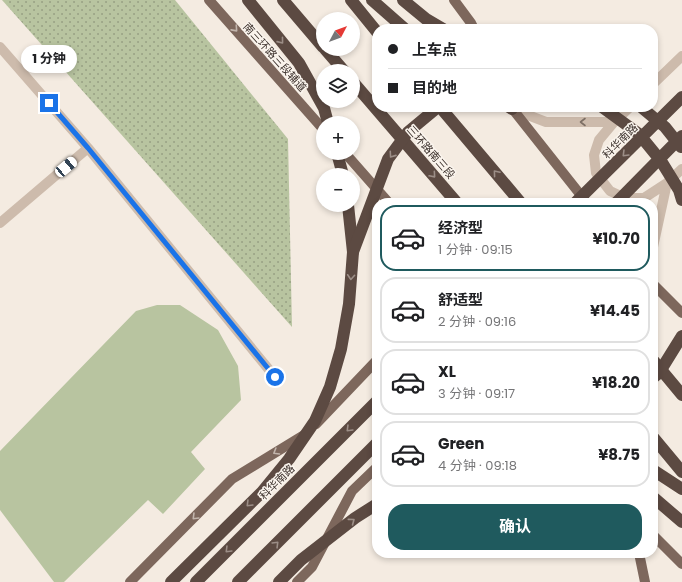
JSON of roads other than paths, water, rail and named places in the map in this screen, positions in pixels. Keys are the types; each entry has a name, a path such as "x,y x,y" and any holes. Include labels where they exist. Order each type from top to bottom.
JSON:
{"highway":[{"path":"248,0 299,63 324,108 326,116"},
{"path":"283,0 316,39"},
{"path":"351,0 372,26"},
{"path":"372,0 399,24"},
{"path":"403,0 434,24"},
{"path":"331,56 338,64"},
{"name":"三环路南三段","path":"360,90 372,104"},
{"name":"科华南路","path":"581,198 682,97"},
{"name":"三环路南三段","path":"379,112 453,198"},
{"path":"373,198 388,159 408,132 433,112"},
{"path":"443,112 517,198"},
{"path":"609,112 639,134 661,161 679,190 682,200"},
{"path":"647,112 666,127 682,148"},
{"path":"621,198 682,136"},
{"path":"353,252 372,202"},
{"path":"171,582 262,492 289,459 315,421 330,387 342,349 349,304 353,252 349,212"},
{"path":"658,373 682,336"},
{"path":"658,366 682,395"},
{"name":"科华南路","path":"196,582 372,406"},
{"path":"658,443 682,472"},
{"path":"238,582 372,448"},
{"path":"658,473 682,489"},
{"path":"658,500 682,522"},
{"path":"280,582 301,560 355,518 372,507"}],"main road":[{"name":"南三环路三段辅道","path":"209,0 316,121"},
{"path":"454,0 472,24"},
{"path":"514,112 583,198"},
{"path":"350,160 384,198"},
{"path":"658,289 682,313"},
{"path":"130,582 232,479 306,434 372,365"},
{"path":"297,582 312,567 352,490 372,472"},
{"path":"658,540 682,564"},
{"path":"640,558 645,582"}],"street":[{"path":"0,47 88,148 275,377"},
{"path":"658,79 682,56"},
{"path":"521,112 546,122 614,122"},
{"path":"625,112 599,140 594,155 596,173 610,191 625,198 644,198 668,183 682,169"},
{"path":"0,223 88,148"},
{"path":"658,226 668,183"}]}
